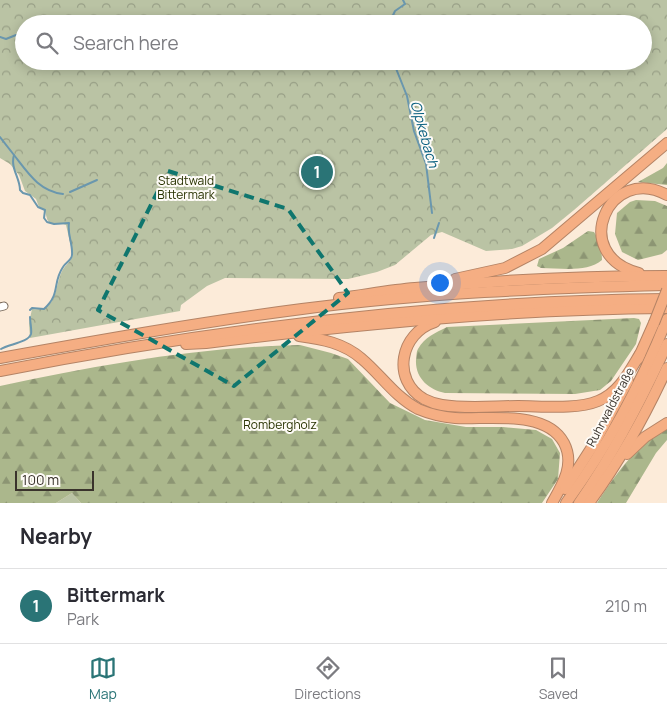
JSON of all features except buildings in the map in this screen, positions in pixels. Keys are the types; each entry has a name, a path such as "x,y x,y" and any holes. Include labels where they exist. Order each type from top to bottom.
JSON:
{"highway":[{"path":"413,288 494,271 530,257 558,236 667,143"},
{"path":"662,276 634,272 612,260 603,244 602,222 610,204 625,192 647,188 667,195"},
{"path":"302,309 338,298 413,288 552,278 662,276"},
{"path":"0,358 123,336 302,309 483,292 667,285"},
{"path":"553,503 594,444 629,381 667,290"},
{"path":"0,371 142,345 227,336 425,310 553,302 667,298"},
{"path":"270,336 455,317 554,311 667,308"},
{"path":"455,317 428,324 421,328 410,339 404,358 405,374 416,392 423,398 442,405 480,407 588,404 607,397 615,390 640,354"},
{"name":"Ruhrwaldstraße","path":"566,503 584,479 616,425 666,321"},
{"path":"227,336 310,337 324,340 344,347 361,358 401,398 432,414 455,418 523,420 536,422 550,428 561,439 568,454 565,478 553,503"},
{"path":"579,503 626,428 667,344"},
{"path":"589,503 613,469 667,368"},
{"path":"613,469 645,437 667,423"}],"highlighted area":[{"path":"168,171 288,209 348,293 234,386 98,310"}],"green space":[{"name":"Stadtwald Bittermark","path":"0,0 667,0 667,129 552,228 522,246 512,249 486,251 442,232 431,235 395,265 377,272 348,279 225,278 207,286 181,305 180,311 30,338 29,323 32,309 47,307 51,303 62,271 73,255 66,225 52,223 48,220 45,211 39,207 36,199 25,191 19,175 10,164 0,158"},
{"path":"667,163 667,185 638,182 663,168"},
{"path":"636,200 655,201 667,206 667,250 662,254 638,260 622,252 615,234 617,213 630,202"},
{"path":"588,231 594,232 597,238 602,260 589,267 581,268 541,268 537,266 539,259 563,248"},
{"path":"639,319 641,323 636,344 611,381 600,390 575,394 445,393 434,389 424,382 416,366 417,351 424,341 447,327"},
{"name":"Rombergholz","path":"300,345 348,359 390,403 425,420 466,427 503,427 536,430 552,439 560,453 558,479 542,503 81,503 72,493 56,503 0,503 0,386 149,358 224,349"},
{"path":"667,427 667,440 656,453 626,503 597,503 619,471 636,451"},
{"path":"72,493 81,503 56,503"}],"waterway":[{"name":"Olpkebach","path":"393,15 395,11 405,4 403,0"},
{"path":"0,37 6,39 15,35"},
{"name":"Olpkebach","path":"397,70 407,96 414,131 426,164 432,213"},
{"path":"0,137 14,155 13,164 20,190 30,195 38,207 45,210 44,218 47,222 54,224 69,223 72,257 60,273 55,293 49,304 44,309 32,308 30,310"},
{"path":"14,155 29,174 41,185 63,194"},
{"path":"70,192 97,180"},
{"name":"Olpkebach","path":"434,238 439,223"},
{"path":"1,349 29,337 31,334 30,317"}],"place":[{"name":"Bittermark","path":"317,172"}]}
